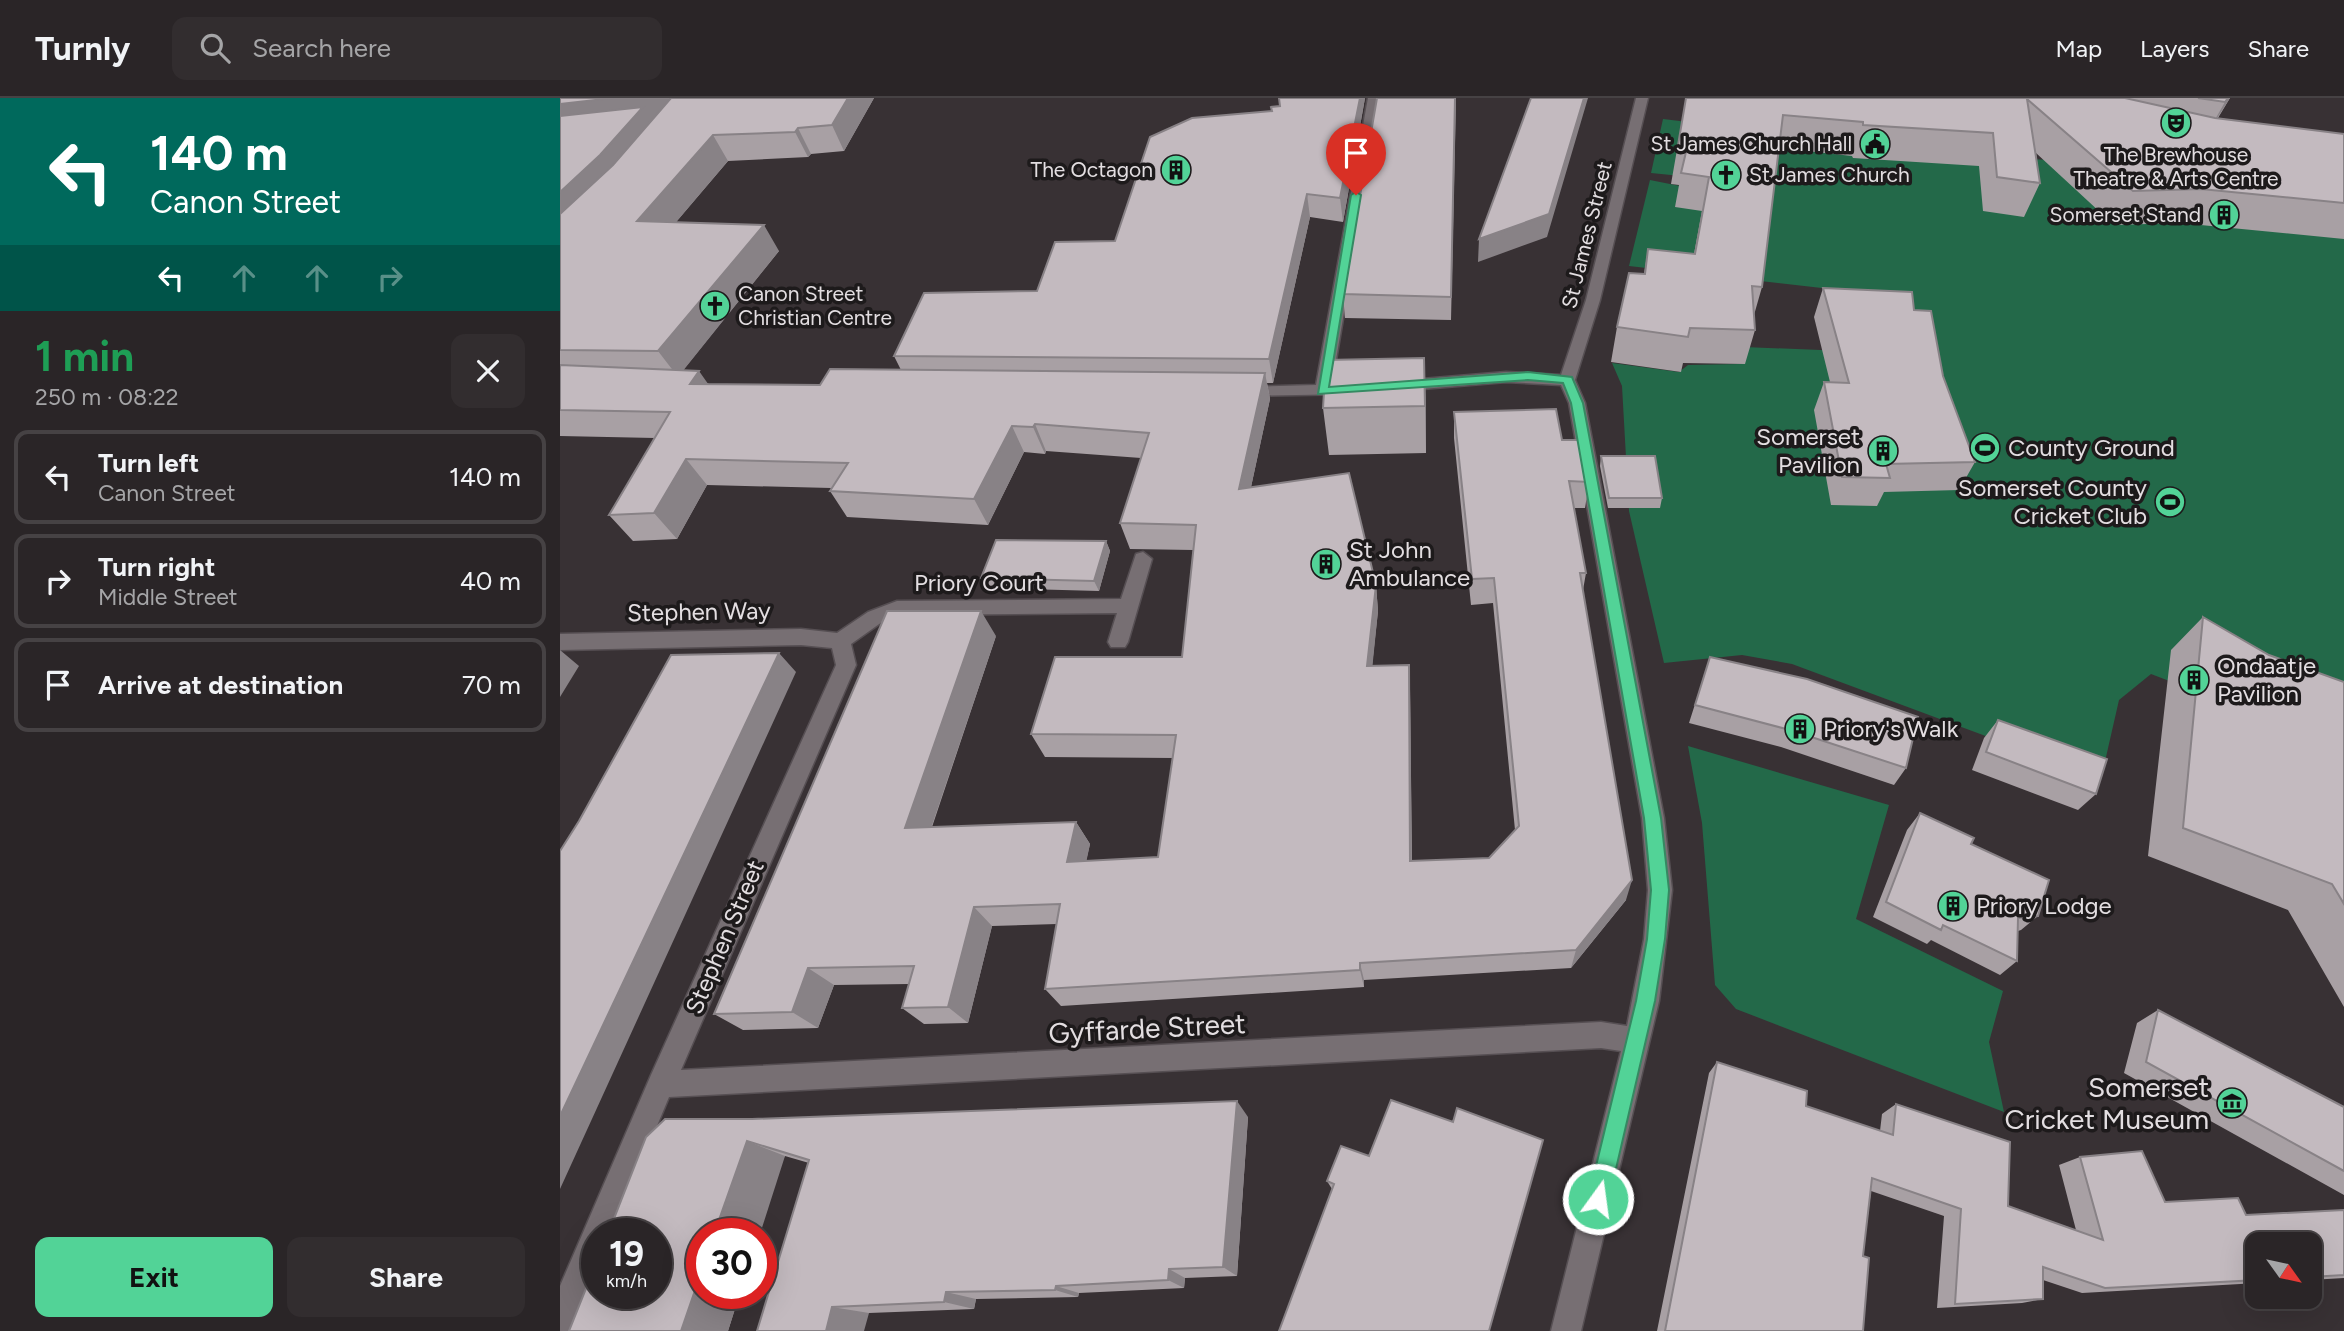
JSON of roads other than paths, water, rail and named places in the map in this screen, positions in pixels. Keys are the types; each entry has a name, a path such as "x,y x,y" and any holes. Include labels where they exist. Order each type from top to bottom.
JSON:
{"street":[{"path":"1322,391 1374,98"},
{"name":"St James Street","path":"1567,380 1593,300 1642,98"},
{"path":"1230,392 1322,391 1506,377 1567,380 1577,403 1653,818 1659,902 1656,939 1637,1041 1566,1331"},
{"path":"1118,642 1143,559"},
{"name":"Priory Court","path":"840,641 875,617 897,608 1128,606"},
{"name":"Stephen Way","path":"560,642 801,637 840,641"},
{"name":"Stephen Street","path":"604,1218 660,1084 846,665 840,641"},
{"name":"Gyffarde Street","path":"660,1084 1601,1035 1637,1041"},
{"name":"Stephen Street","path":"560,1321 581,1272"}],"place":[{"name":"The Brewhouse Theatre & Arts Centre","path":"2176,123"},
{"name":"St James Church Hall","path":"1875,144"},
{"name":"The Octagon","path":"1176,170"},
{"name":"St James Church","path":"1726,175"},
{"name":"Somerset Stand","path":"2224,215"},
{"name":"Canon Street Christian Centre","path":"715,306"},
{"name":"County Ground","path":"1985,448"},
{"name":"Somerset Pavilion","path":"1883,451"},
{"name":"Somerset County Cricket Club","path":"2170,502"},
{"name":"St John Ambulance","path":"1326,564"},
{"name":"Ondaatje Pavilion","path":"2194,680"},
{"name":"Priory's Walk","path":"1800,729"},
{"name":"Priory Lodge","path":"1953,906"},
{"name":"Somerset Cricket Museum","path":"2232,1103"}]}
